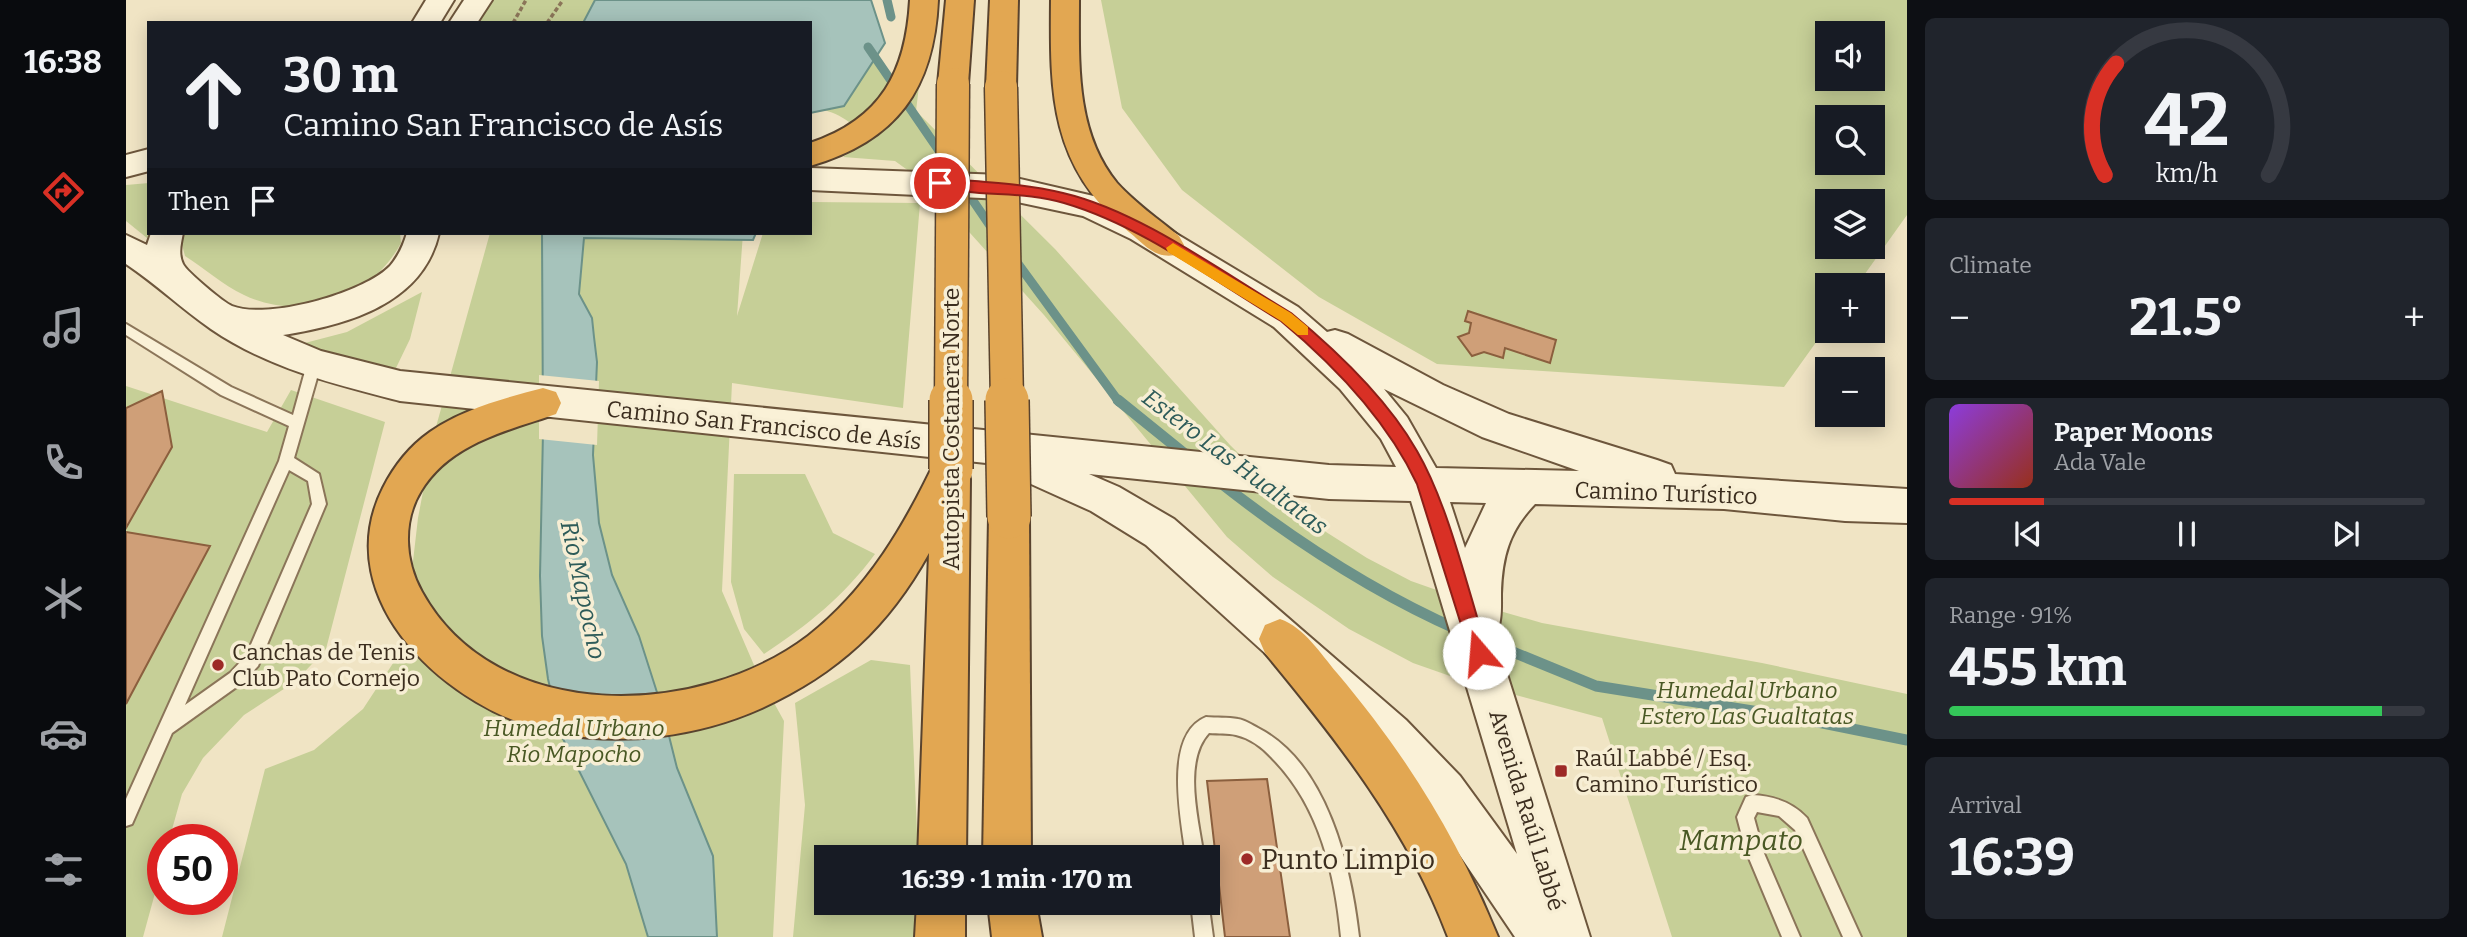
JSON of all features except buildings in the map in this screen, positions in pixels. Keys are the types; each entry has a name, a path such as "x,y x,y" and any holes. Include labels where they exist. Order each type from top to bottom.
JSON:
{"highway":[{"path":"812,154 858,133 891,104 913,71 921,40 924,0"},
{"name":"Autopista Costanera Norte","path":"942,845 951,522 964,458 953,84 960,0"},
{"path":"1004,0 1001,87 1009,517 1007,845"},
{"path":"1065,0 1069,108 1084,158 1106,192 1167,245"},
{"path":"543,403 461,432 426,458 395,499 390,513 386,549 398,591 424,634 447,657 478,680 510,696 574,714 630,717 703,707 785,675 818,655 855,622 877,597 964,458"},
{"path":"1280,639 1327,693 1418,819 1450,876 1473,937"},
{"path":"940,937 941,915"},
{"path":"1004,937 1005,915"},
{"path":"1014,915 1017,937"}],"main road":[{"path":"427,21 440,0"},
{"path":"464,21 478,0"},
{"path":"126,159 147,160"},
{"path":"126,166 147,161"},
{"path":"812,179 966,184 1064,198 1118,217 1286,317 1443,402 1486,422 1626,469 1724,492"},
{"path":"166,235 162,248 163,264 172,277"},
{"path":"223,319 264,324 286,323 309,319 356,304 376,293 409,266 418,252 423,235"},
{"name":"Camino San Francisco de Asís","path":"126,248 172,277 223,319 265,344 314,365 379,382 543,403 766,426 964,458 1079,456 1329,482 1425,484"},
{"path":"1286,317 1330,356 1373,402 1411,454 1464,566 1509,502 1525,488"},
{"path":"964,458 1076,485 1135,516 1183,551 1390,736 1436,782 1499,869 1543,937"},
{"name":"Camino Turístico","path":"1425,484 1724,492 1845,504 1907,506"},
{"name":"Avenida Raúl Labbé","path":"1464,566 1479,653 1565,937"}],"lane":[{"path":"128,334 226,391 297,423"},
{"path":"126,818 286,461 314,365"},
{"path":"166,728 236,678 252,662 319,504 314,478 286,461"},
{"path":"1194,845 1186,766 1189,746 1199,730 1206,725 1218,723 1255,732 1284,757 1313,799 1325,823 1341,880 1350,937"},
{"path":"1791,937 1755,851 1745,817 1752,803 1773,804 1791,812 1801,824 1852,937"},
{"path":"1201,915 1204,937"}],"path":[{"path":"514,21 526,0"},
{"path":"548,21 563,0"}],"green space":[{"path":"493,0 595,0 584,21 480,21"},
{"path":"853,0 864,45 904,100 907,102 919,86 916,111 1055,249 1230,445 1304,518 1367,558 1411,581 1542,623 1762,663 1907,694 1907,937 1672,937 1602,718 1470,683 1413,663 1349,629 1273,577 1227,537 1044,315 924,182 895,161 843,157 869,140 842,118 828,111 812,108 812,21 616,21"},
{"path":"1101,0 1907,0 1907,215 1885,246 1885,189 1815,189 1815,259 1876,259 1866,273 1815,273 1816,343 1784,387 1437,364 1319,297 1182,190 1122,108"},
{"path":"147,183 147,238 126,221 126,185"},
{"name":"Humedal Urbano Río Mapocho","path":"812,202 920,203 903,408 732,383 722,591 757,672 784,721 773,937 222,937 228,915 238,915 238,874 265,769 314,750 363,709 403,648 418,518 434,434 489,235 743,235 737,316 762,235 812,235"},
{"path":"400,235 401,243 372,279 353,291 333,301 289,307 244,295 221,281 185,256 180,237"},
{"path":"422,292 410,339 395,370 347,364 301,344 347,332"},
{"name":"Canchas de Tenis Club Pato Cornejo","path":"126,386 267,432 291,390 385,422 326,649 296,681 244,715 203,758 182,794 174,824 147,824 149,915 143,937 126,937"},
{"path":"734,474 805,474 833,533 875,554 851,583 824,609 764,654 744,629 731,582"},
{"path":"871,660 910,665 918,845 814,845 814,915 915,915 914,937 793,937 805,805 795,703"}],"water":[{"path":"595,0 871,0 885,43 844,106 812,113 812,21 584,21"},
{"name":"Río Mapocho","path":"542,235 755,235 753,240 584,238 579,294 592,318 597,362 593,455 599,523 612,575 639,636 662,708 677,768 713,856 717,937 648,937 626,864 562,737 548,679 542,636 540,576 543,432"}],"pier":[{"path":"539,375 599,381 597,445 539,439"}],"waterway":[{"path":"887,0 891,17"},
{"name":"Estero Las Hualtatas","path":"868,47 944,158"},
{"name":"Estero Las Hualtatas","path":"963,186 995,233"},
{"name":"Estero Las Hualtatas","path":"1013,257 1119,402"},
{"name":"Estero Las Hualtatas","path":"1118,400 1191,459"},
{"name":"Estero Las Hualtatas","path":"1217,480 1334,563 1396,599 1461,631"},
{"name":"Estero Las Hualtatas","path":"1486,641 1596,686 1803,719 1907,740"}],"slow traffic":[{"path":"1173,248 1286,317 1303,331"}],"place":[{"name":"Canchas de Tenis Club Pato Cornejo","path":"218,665"},
{"name":"Raúl Labbé / Esq. Camino Turístico","path":"1561,771"},
{"name":"Punto Limpio","path":"1247,859"}],"route":[{"path":"940,183 1036,192 1091,206 1118,217 1143,229 1286,317 1308,336 1363,390 1411,454 1425,484 1479,653"}],"park label":[{"name":"Humedal Urbano Estero Las Gualtatas","path":"1747,703"},
{"name":"Mampato","path":"1741,840"}]}
